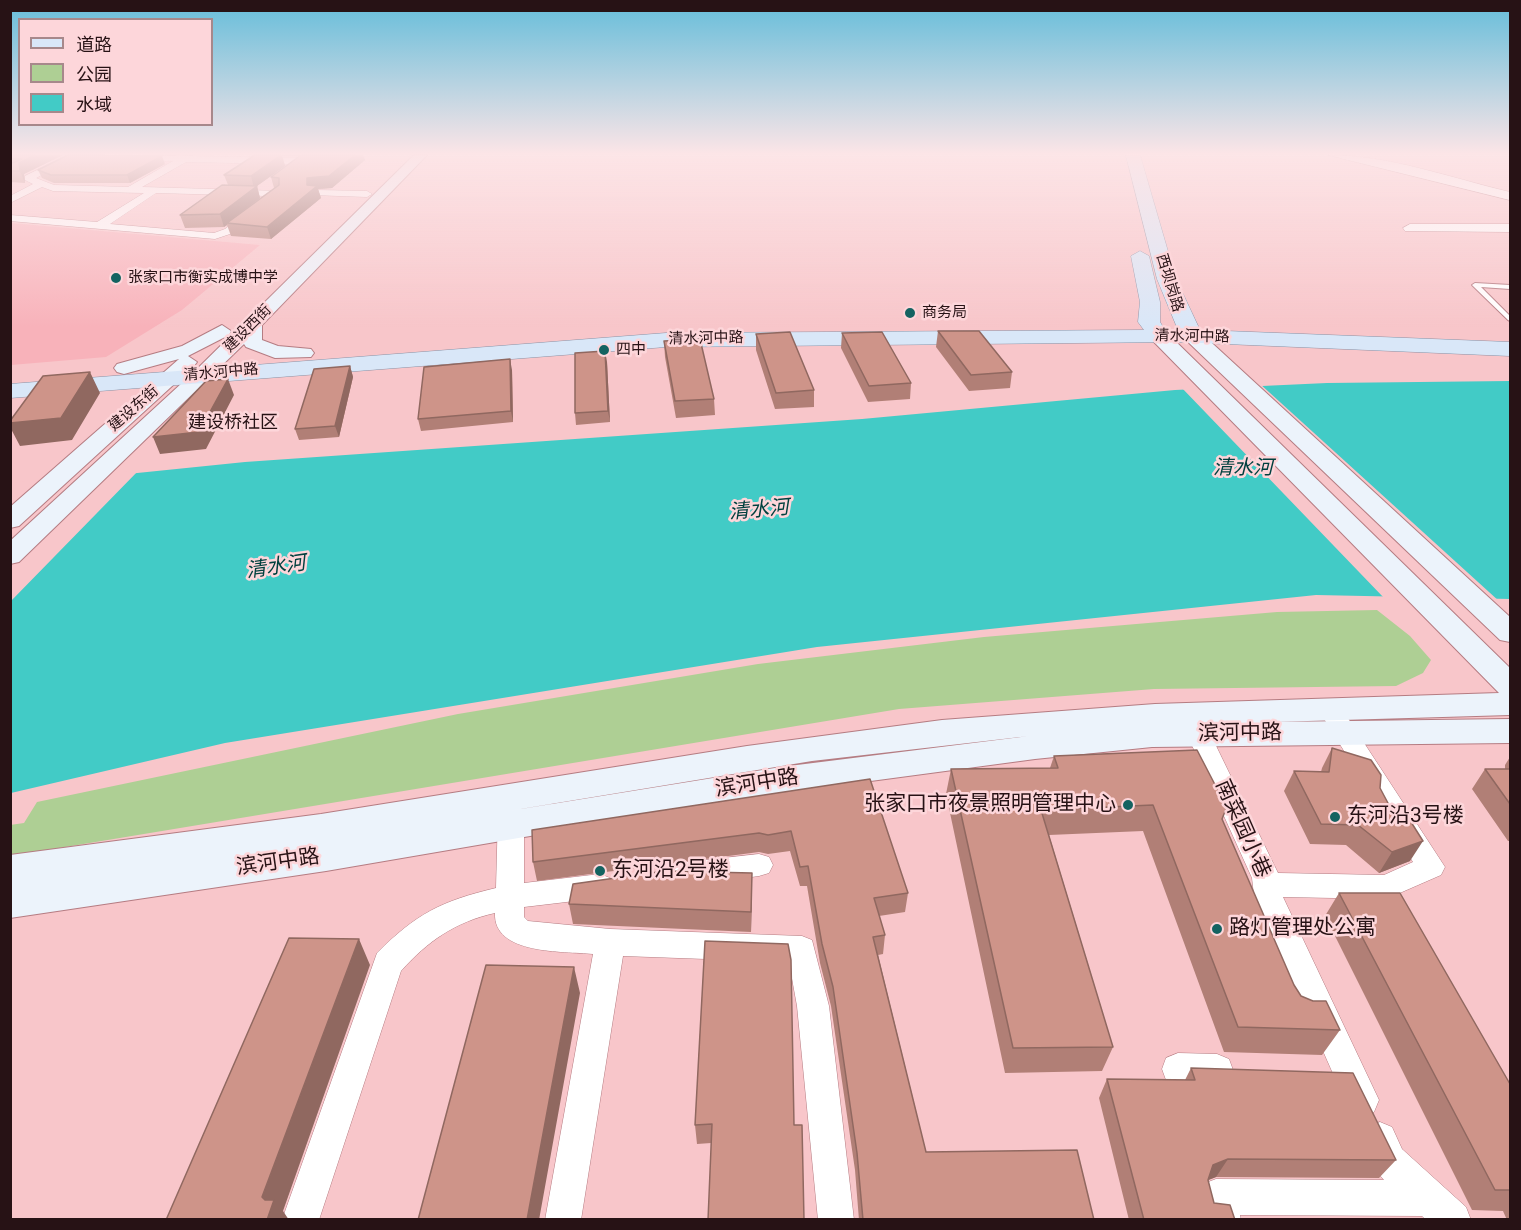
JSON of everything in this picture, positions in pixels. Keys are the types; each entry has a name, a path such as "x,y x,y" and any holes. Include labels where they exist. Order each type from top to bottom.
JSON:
{"main road":[{"name":"建设西街","path":"194,369 236,323 349,212"},
{"name":"建设西街","path":"194,369 236,323 358,212"},
{"name":"西坝岗路","path":"1137,212 1176,326"},
{"name":"西坝岗路","path":"1149,212 1171,291 1176,326"},
{"path":"1110,328 1142,312 1176,326 1232,374 1506,629"},
{"path":"117,375 189,350 236,323 253,343 275,352 304,353"},
{"path":"1176,326 1197,376 1510,686"},
{"name":"清水河中路","path":"194,369 258,370 666,339 1176,326 1510,349"},
{"name":"清水河中路","path":"10,378 117,375 194,369 304,353 645,328 1110,328"},
{"path":"1232,374 1222,356 1224,349 1257,331"},
{"name":"清水河中路","path":"1257,331 1510,336"},
{"name":"建设东街","path":"10,556 168,407 194,369"},
{"name":"建设东街","path":"10,521 133,410 194,369"},
{"path":"168,407 207,384 258,370"},
{"path":"117,375 141,386 143,391 133,410"},
{"name":"清水河中路","path":"10,391 117,375"},
{"name":"滨河中路","path":"10,871 420,813 511,811 898,763 1152,735 1194,724 1337,720 1510,704"},
{"name":"滨河中路","path":"1337,720 1510,731"},
{"name":"滨河中路","path":"10,902 314,858 511,811"}],"street":[{"path":"97,227 120,212"},
{"path":"10,218 215,236 229,231 254,212"},
{"path":"1410,228 1510,228"},
{"path":"1267,885 1392,897 1431,867 1337,720"},
{"name":"南菜园小巷","path":"1194,724 1267,885 1268,895 1390,1161 1441,1209"},
{"path":"511,811 507,898 509,923 519,931 535,936 610,942 802,949 813,1006 836,1220"},
{"path":"1226,844 1297,1009 1320,1009"},
{"path":"300,1220 388,963 415,936 441,920 480,903 759,865"},
{"path":"563,1220 610,942"},
{"path":"1178,1069 1247,1071"},
{"path":"1316,1073 1350,1074"},
{"path":"1223,1220 1216,1197 1441,1209"}],"lane":[{"path":"1510,287 1475,285 1510,319"}],"shaded area":[{"name":"张家口市衡实成博中学","path":"11,223 260,245 182,310 106,357 11,365"}],"green space":[{"path":"1377,610 1410,636 1431,660 1423,673 1396,686 1154,689 899,709 11,856 10,825 24,823 37,802 458,714 758,664 984,637 1277,612"}],"water":[{"name":"清水河","path":"1510,381 1510,599 1316,595 817,647 225,743 11,793 10,486 245,462 862,419 1175,390 1327,383"}],"pier":[{"path":"1259,383 1500,602 1385,599 1181,387"},
{"path":"139,470 11,601 10,483"}],"building":[{"path":"184,212 222,212 220,214 180,215"},
{"path":"242,212 285,212 267,227 227,223"},
{"path":"938,331 979,331 1012,372 971,375"},
{"path":"790,332 814,390 776,393 756,334"},
{"path":"882,332 911,383 869,386 842,333"},
{"path":"700,339 714,399 675,401 664,341"},
{"path":"605,351 608,411 575,413 575,353"},
{"path":"510,359 511,411 418,419 424,367"},
{"path":"350,366 335,426 295,429 314,369"},
{"path":"90,372 61,418 10,423 43,376"},
{"path":"228,379 199,432 153,437 206,381"},
{"path":"1332,748 1371,760 1381,775 1380,788 1389,805 1411,822 1423,841 1392,852 1358,825 1321,824 1294,771 1329,772"},
{"path":"1197,750 1224,802 1226,809 1222,819 1294,985 1301,996 1313,1001 1326,1001 1340,1030 1238,1027 1153,805 1041,810 1113,1047 1013,1048 951,769 1058,768 1054,756"},
{"path":"1485,769 1510,769 1510,804"},
{"path":"870,779 908,893 874,898 885,935 873,937 926,1152 1077,1150 1094,1220 863,1220 857,1153 833,987 822,944 808,866 800,867 791,831 768,835 759,833 533,862 532,830"},
{"path":"665,871 752,873 751,912 569,904 573,884"},
{"path":"1339,893 1400,893 1510,1084 1510,1190 1495,1190"},
{"path":"289,938 359,939 262,1197 265,1200 274,1200 267,1220 166,1220"},
{"path":"705,941 788,944 791,960 794,1125 802,1125 804,1220 708,1220 712,1124 695,1125"},
{"path":"486,965 574,967 527,1220 418,1220"},
{"path":"1191,1068 1353,1073 1396,1160 1228,1159 1213,1165 1208,1180 1214,1203 1230,1205 1235,1220 1144,1220 1107,1079 1195,1080"}],"place":[{"name":"张家口市衡实成博中学","path":"116,278"},
{"name":"商务局","path":"910,313"},
{"name":"四中","path":"604,350"},
{"name":"张家口市夜景照明管理中心","path":"1128,805"},
{"name":"东河沿3号楼","path":"1335,817"},
{"name":"东河沿2号楼","path":"600,871"},
{"name":"路灯管理处公寓","path":"1217,929"}],"district":[{"name":"建设桥社区","path":"233,423"}]}
